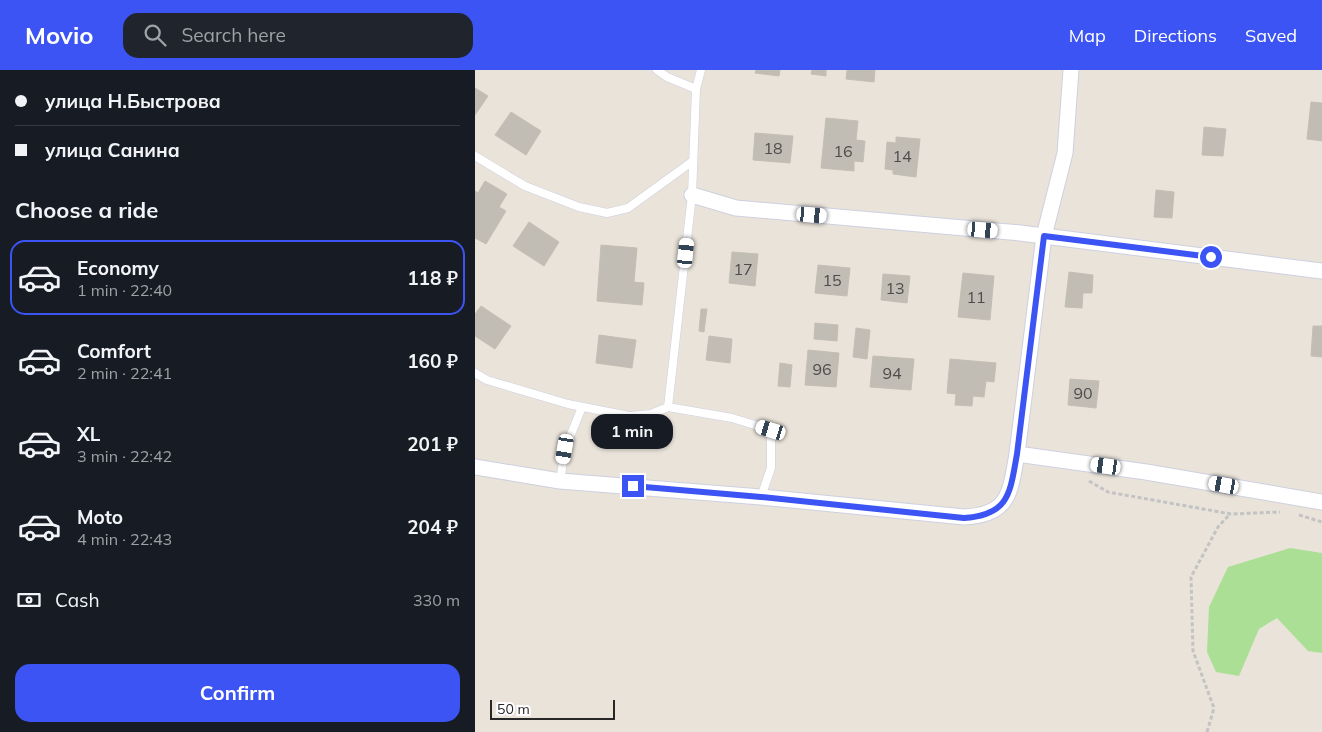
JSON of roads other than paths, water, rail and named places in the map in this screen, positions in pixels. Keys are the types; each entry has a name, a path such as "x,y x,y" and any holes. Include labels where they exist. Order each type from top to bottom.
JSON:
{"street":[{"path":"475,467 560,480 761,497 964,518 979,517 992,512 1005,501 1011,484 1017,454 1044,236 1065,153 1071,70"},
{"path":"692,195 736,208 1044,236 1322,271"},
{"path":"1017,454 1146,472 1322,502"}],"lane":[{"path":"657,70 667,77 696,89"},
{"path":"668,407 692,195 696,89 701,70"},
{"path":"475,156 525,186 579,207 607,213 628,208 693,161"},
{"path":"475,373 487,380 582,408 629,416 651,414 668,407 732,418 771,430 771,468 761,497"},
{"path":"560,480 565,449 582,408"}]}
